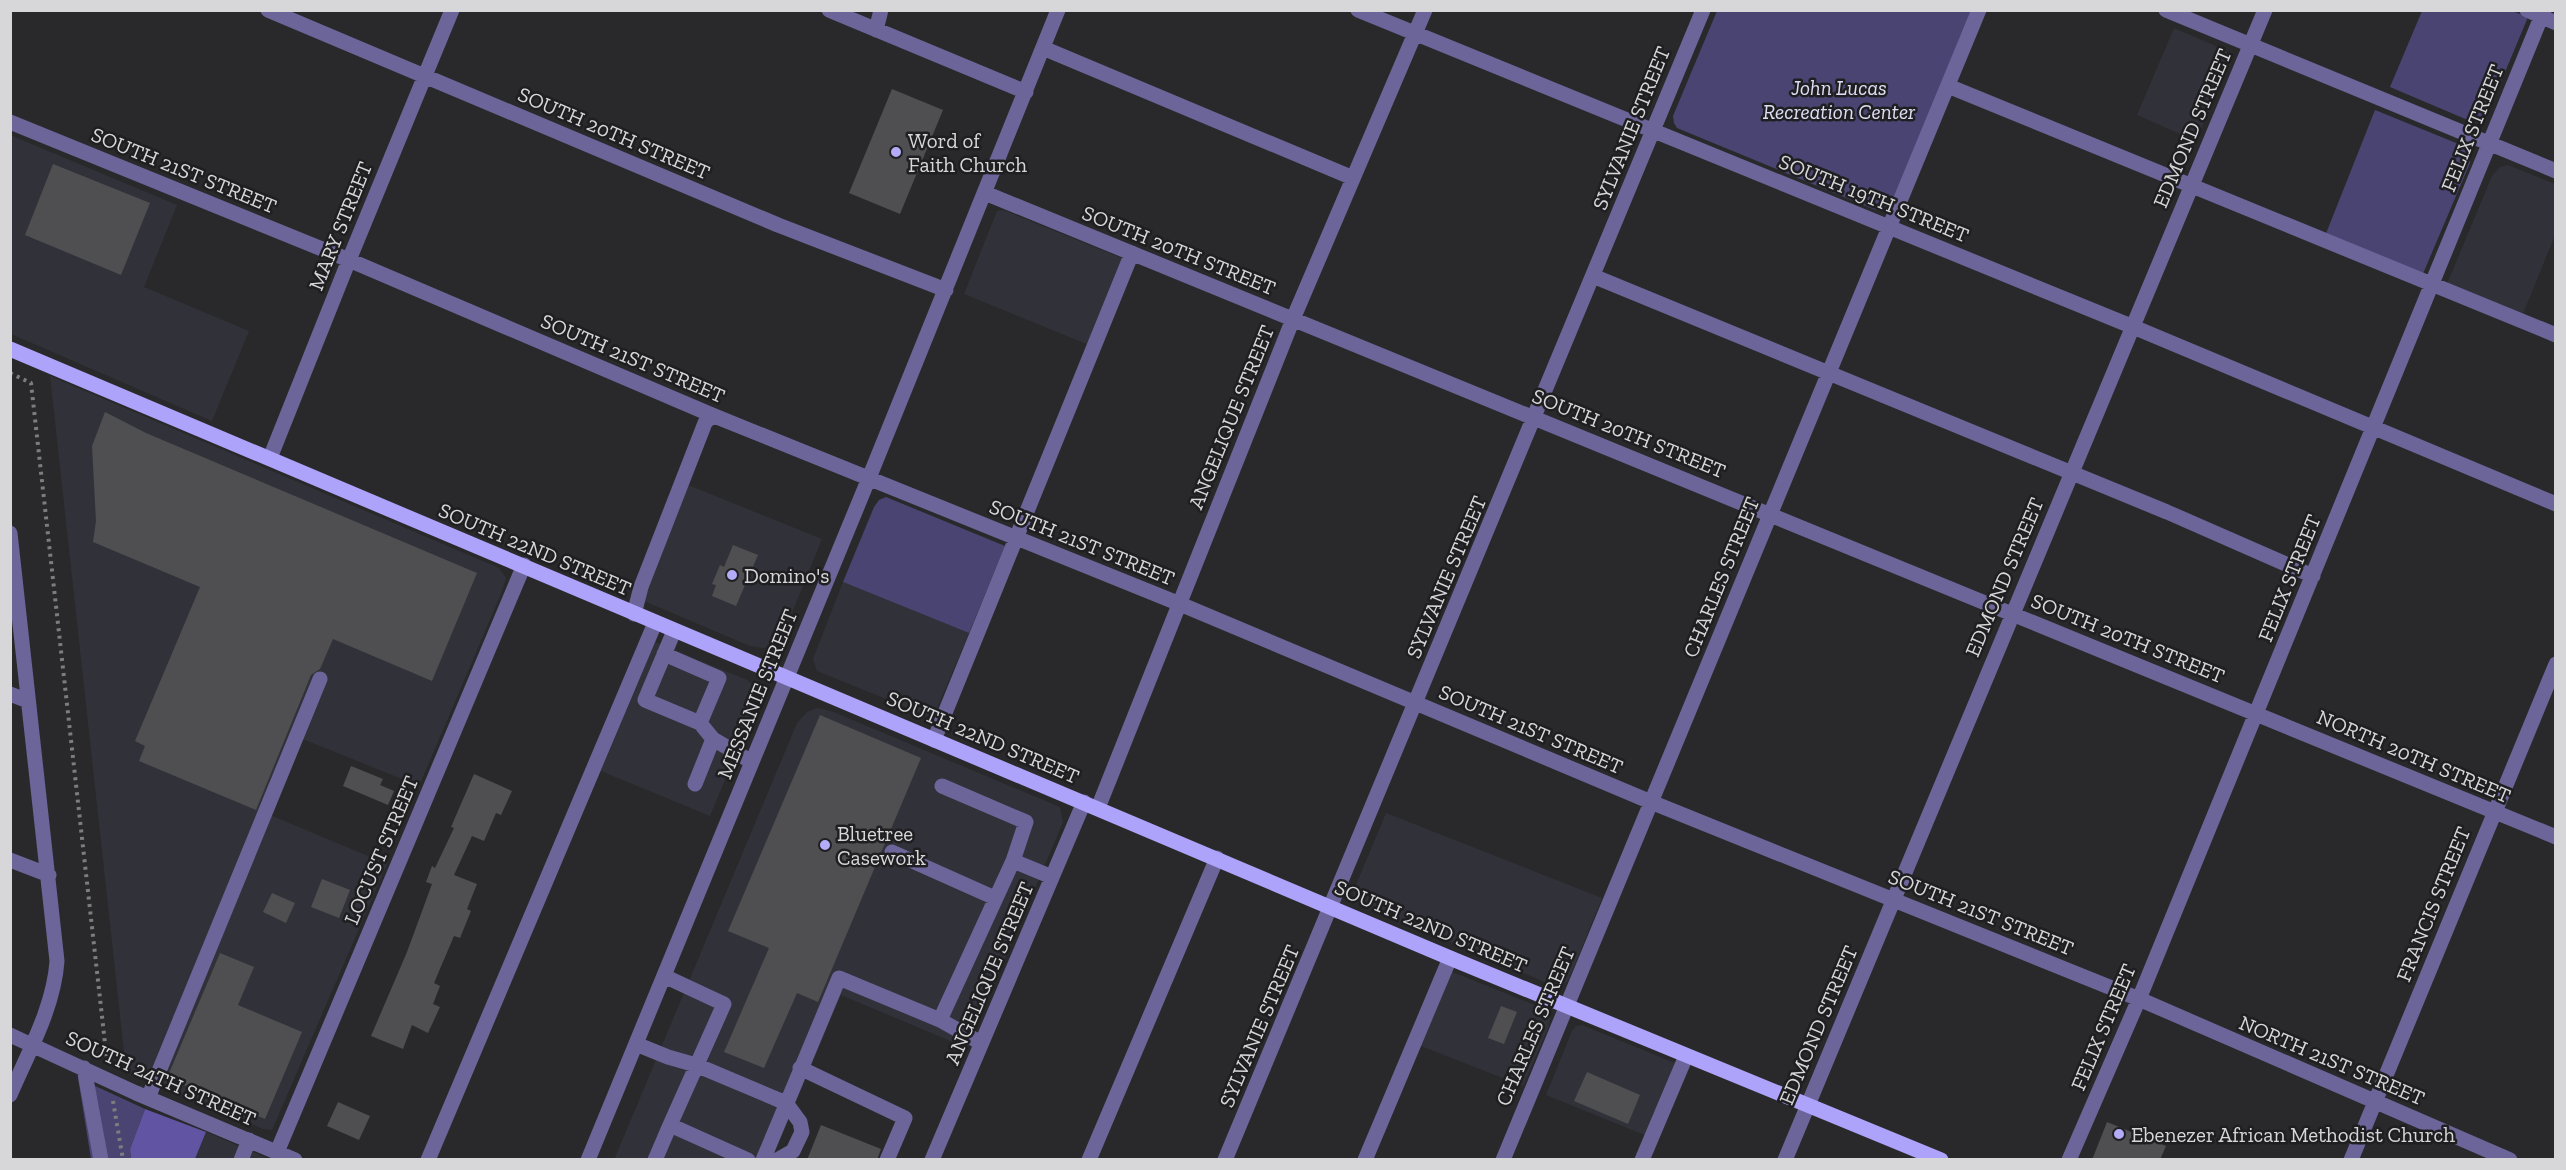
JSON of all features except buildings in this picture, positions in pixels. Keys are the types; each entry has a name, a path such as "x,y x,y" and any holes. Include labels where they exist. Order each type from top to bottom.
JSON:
{"main road":[{"name":"SOUTH 22ND STREET","path":"10,349 524,565 655,623 1332,906 1450,958 1931,1158"}],"street":[{"name":"SOUTH 20TH STREET","path":"268,10 778,225 946,290"},
{"name":"MARY STREET","path":"270,458 452,10"},
{"path":"829,10 1026,92"},
{"path":"876,30 881,10"},
{"name":"MESSANIE STREET","path":"588,1160 946,290 1058,10"},
{"name":"SOUTH 19TH STREET","path":"1358,10 2131,326 2556,504"},
{"name":"ANGELIQUE STREET","path":"932,1160 1052,877 1091,805 1180,604 1293,319 1425,10"},
{"name":"SYLVANIE STREET","path":"1225,1160 1703,10"},
{"name":"CHARLES STREET","path":"1503,1160 1979,10"},
{"path":"2166,10 2556,171"},
{"name":"EDMOND STREET","path":"1785,1160 2070,472 2265,10"},
{"path":"2526,10 2547,17"},
{"name":"FELIX STREET","path":"2069,1160 2139,999 2488,143 2547,17"},
{"path":"1043,48 1353,178"},
{"path":"1948,86 2556,335"},
{"name":"SOUTH 21ST STREET","path":"10,122 349,260 712,415 1180,604 1651,802 2139,999"},
{"name":"SOUTH 20TH STREET","path":"985,193 2256,713"},
{"path":"934,740 1132,253"},
{"path":"1593,276 2167,512 2313,576"},
{"path":"634,614 642,587 705,423 712,415"},
{"path":"10,533 57,961 56,977 32,1044 10,1095"},
{"name":"LOCUST STREET","path":"277,1152 524,565"},
{"path":"428,1160 655,623"},
{"path":"674,631 645,700 700,723 713,739 752,762"},
{"path":"664,654 719,678 700,723"},
{"name":"FRANCIS STREET","path":"2351,1160 2556,664"},
{"path":"148,1098 320,679"},
{"path":"10,694 28,701"},
{"name":"NORTH 20TH STREET","path":"2256,713 2556,837"},
{"path":"695,784 713,739"},
{"path":"940,1020 1013,861 1026,822 942,786"},
{"path":"892,852 995,898"},
{"path":"1089,1160 1217,858"},
{"path":"10,860 49,875"},
{"path":"1013,861 1052,877"},
{"path":"1365,1160 1450,958"},
{"path":"655,1160 724,1004 664,976"},
{"path":"763,1160 839,978 940,1020 981,1043"},
{"name":"NORTH 21ST STREET","path":"2139,999 2510,1160"},
{"name":"SOUTH 24TH STREET","path":"10,1035 148,1098 295,1160"},
{"path":"636,1044 696,1065 786,1102 800,1122 802,1132 793,1150 777,1160"},
{"path":"1642,1160 1686,1056"},
{"path":"84,1068 101,1160"},
{"path":"800,1068 905,1118 887,1160"},
{"path":"670,1125 748,1160"},
{"path":"241,1160 249,1140"}],"path":[{"path":"10,373 31,383 109,1080 123,1160"}],"shaded area":[{"path":"2174,28 2225,50 2229,55 2229,62 2196,141 2137,115"},
{"path":"10,135 177,205 144,287 249,331 212,421 11,334"},
{"path":"2508,165 2555,184 2555,235 2522,316 2447,284 2492,176 2500,167"},
{"path":"1003,210 1124,259 1089,345 964,294 997,211"},
{"path":"50,376 499,568 506,578 419,786 293,735 150,1081 126,1070"},
{"path":"688,485 822,539 782,637 775,645 764,648 750,646 644,601"},
{"path":"843,582 969,633 933,718 817,671 813,659"},
{"path":"655,642 747,680 753,686 756,699 752,715 710,816 601,771"},
{"path":"817,708 831,711 1060,807 1063,822 967,1048 841,995 772,1159 614,1160 797,723 807,712"},
{"path":"1386,813 1602,898 1569,979 1563,986 1554,986 1355,902 1353,892"},
{"path":"270,815 387,864 272,1130 263,1129 159,1085"},
{"path":"1452,972 1545,1009 1550,1016 1549,1026 1523,1086 1421,1046"},
{"path":"1582,1025 1677,1064 1647,1136 1546,1095 1572,1031 1576,1026"},
{"path":"145,1109 206,1132 195,1159 131,1159 130,1149"},
{"path":"206,1132 269,1159 195,1160"}],"green space":[{"name":"John Lucas Recreation Center","path":"1717,11 1972,11 1889,208 1884,212 1873,209 1677,128 1673,116"},
{"path":"2422,11 2512,11 2528,17 2485,120 2479,123 2470,121 2390,87"},
{"path":"2375,110 2466,147 2470,153 2470,163 2422,276 2325,236"},
{"path":"886,497 1005,546 969,633 843,582 874,507 879,500"},
{"path":"78,1078 145,1109 130,1149 131,1159 91,1159"}],"place":[{"name":"Word of Faith Church","path":"896,152"},
{"name":"Domino's","path":"732,575"},
{"name":"Bluetree Casework","path":"825,845"},
{"name":"Ebenezer African Methodist Church","path":"2119,1134"}]}
